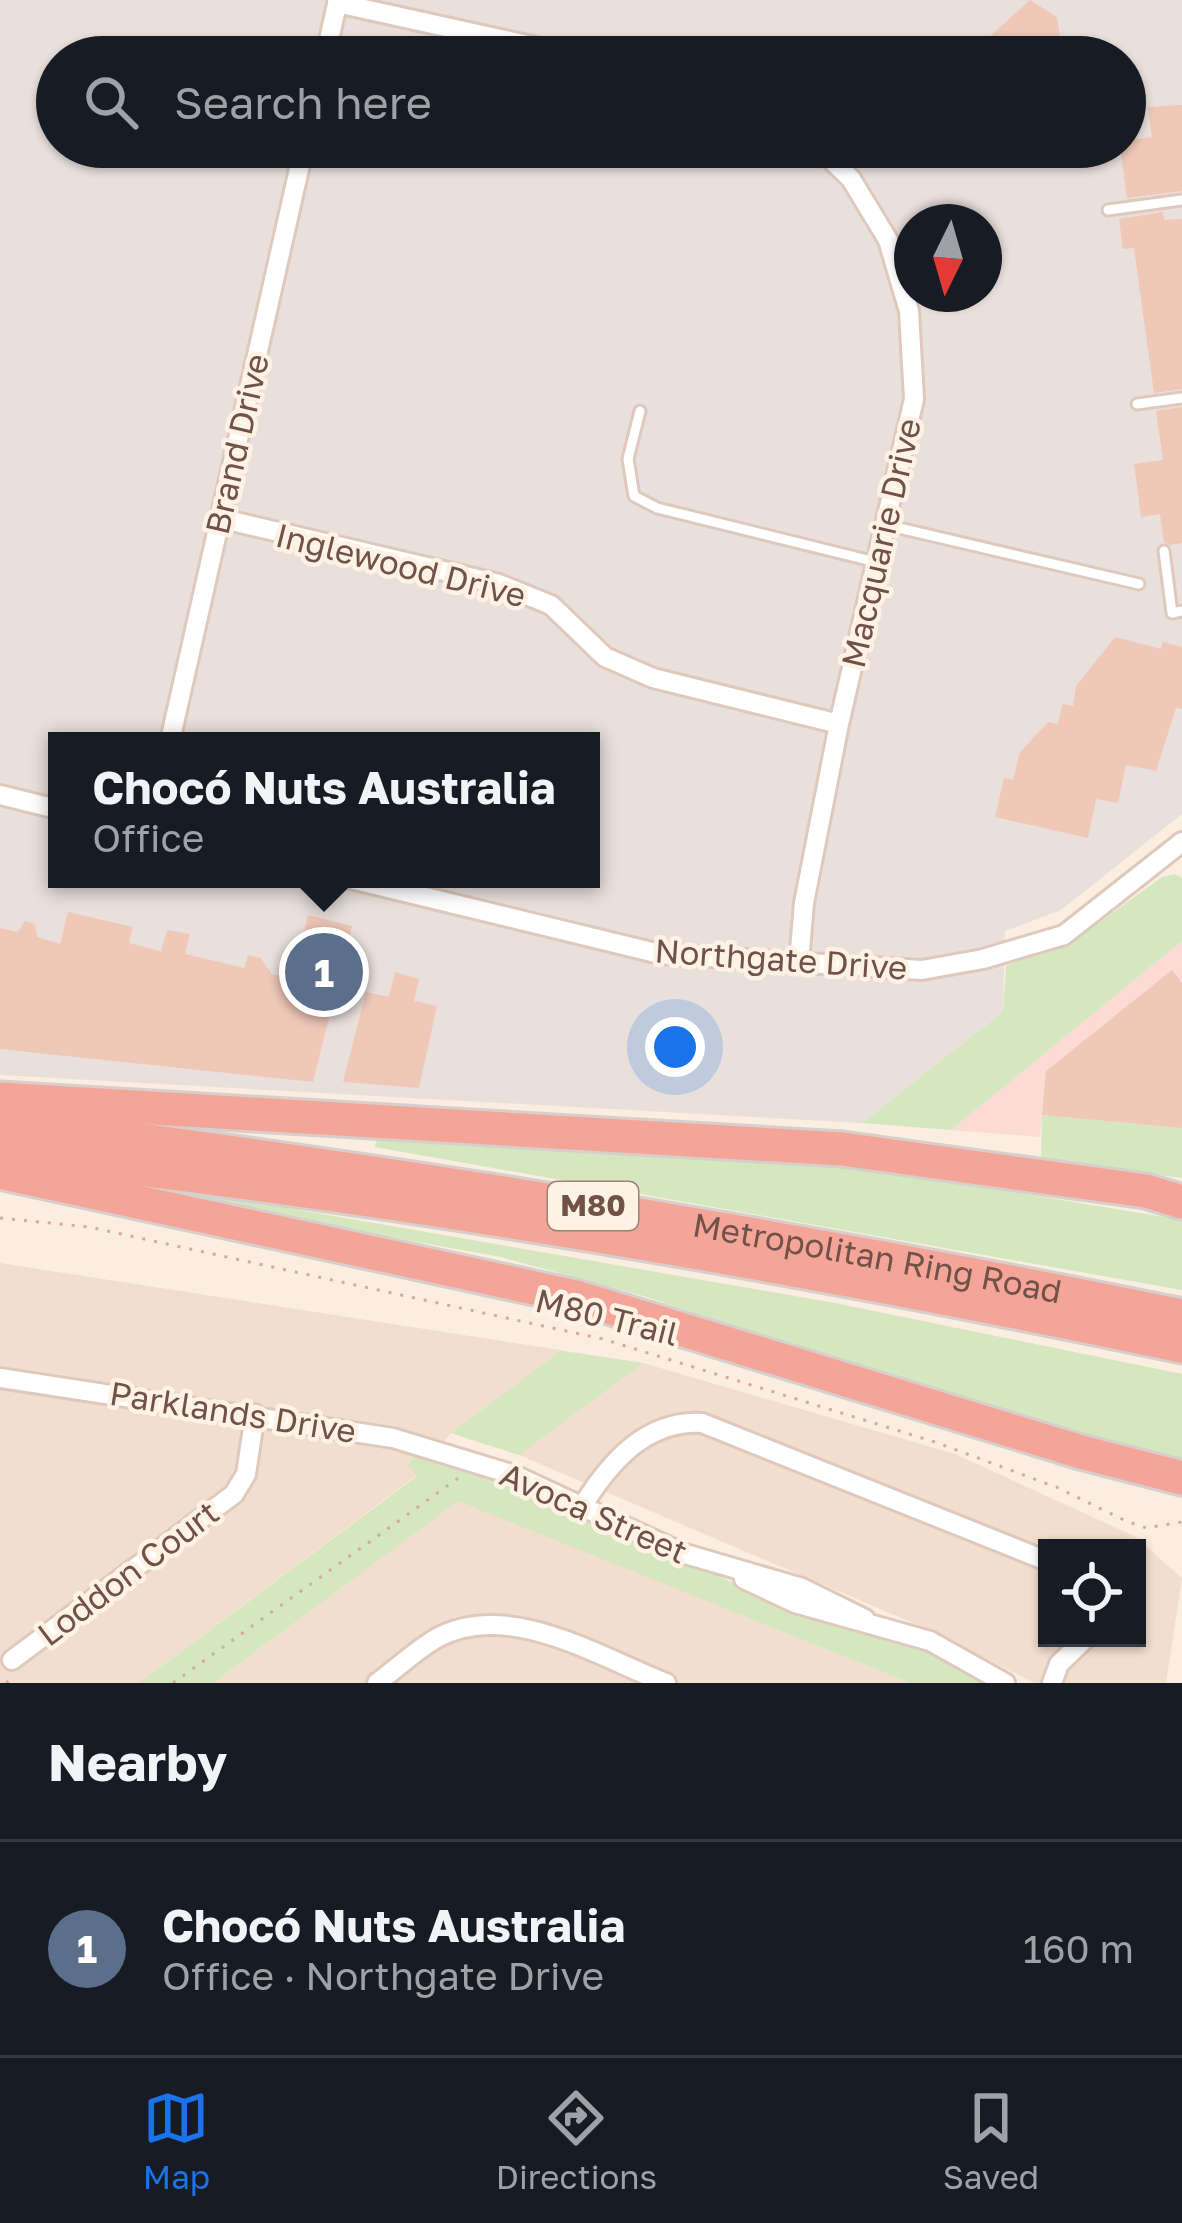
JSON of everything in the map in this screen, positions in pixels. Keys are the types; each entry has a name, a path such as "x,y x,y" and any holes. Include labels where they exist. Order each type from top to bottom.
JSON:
{"highway":[{"path":"0,1099 859,1150 1146,1191 1182,1202"},
{"name":"Metropolitan Ring Road","path":"0,1122 625,1211 1182,1316"},
{"name":"Metropolitan Ring Road","path":"0,1153 509,1221 926,1294 1182,1346"},
{"path":"0,1172 576,1297 1082,1452 1182,1478"},
{"path":"1146,1191 1182,1190"}],"street":[{"path":"330,36 337,1 490,36"},
{"name":"Brand Drive","path":"172,732 299,168"},
{"name":"Macquarie Drive","path":"799,962 804,904 839,724 914,399 909,311 888,239 840,168"},
{"name":"Inglewood Drive","path":"219,518 499,584 550,605 605,657 653,678 839,724"},
{"path":"0,795 48,807"},
{"name":"Northgate Drive","path":"388,888 660,954 922,970 983,959 1064,934 1182,842"},
{"name":"Parklands Drive","path":"0,1378 393,1438 464,1459"},
{"name":"Loddon Court","path":"10,1674 234,1494 250,1459 255,1414"},
{"path":"583,1505 627,1449 663,1426 702,1423 1038,1558"},
{"name":"Avoca Street","path":"464,1459 724,1568 802,1588 957,1653 1005,1683"},
{"path":"377,1683 437,1638 476,1624 524,1628 624,1675 666,1683"},
{"path":"1052,1683 1059,1664 1076,1647"}],"lane":[{"path":"1108,210 1182,200"},
{"path":"1137,404 1182,398"},
{"path":"640,411 628,459 634,496 657,508 876,562"},
{"path":"886,525 1138,584"},
{"path":"1164,551 1172,613 1182,611"}],"path":[{"name":"M80 Trail","path":"0,1218 89,1227 603,1339 935,1442 1056,1487 1126,1522 1146,1528 1182,1522"},
{"path":"173,1683 440,1486 484,1465"}],"shaded area":[{"path":"0,0 1182,0 1182,814 1061,910 1005,931 1003,1012 862,1123 0,1075"},
{"path":"1182,941 1182,1128 1042,1115 1040,1137 951,1130"},
{"path":"0,1263 643,1363 955,1454 1137,1539 1038,1539 1038,1647 1146,1647 1146,1546 1182,1578 1166,1683 1035,1683 920,1626 519,1455 451,1433 417,1475 139,1683 0,1683"},
{"path":"458,1500 911,1683 213,1683"}],"green space":[{"path":"1162,877 1182,878 1182,941 951,1130 862,1123 1003,1012 1006,966 1093,927"},
{"path":"1042,1115 1182,1128 1182,1178 1041,1160"},
{"path":"380,1123 833,1162 1182,1220 1182,1290 375,1147"},
{"path":"201,1193 835,1303 1182,1374 1182,1464 984,1413 647,1297 501,1257 200,1203"},
{"path":"561,1351 643,1363 519,1455 451,1433"},
{"path":"417,1452 525,1487 775,1602 835,1616 938,1654 990,1683 911,1683 458,1501 213,1683 139,1683 417,1476 408,1465"}],"building":[{"path":"1030,0 1057,17 1060,36 990,36"},
{"path":"1182,105 1182,191 1127,198 1123,168 1146,168 1146,138 1152,137 1148,107"},
{"path":"1163,212 1164,220 1182,219 1182,389 1154,393 1134,248 1123,249 1119,219"},
{"path":"1182,407 1182,543 1170,545 1164,542 1160,514 1141,517 1134,464 1163,460 1156,411"},
{"path":"1115,637 1161,649 1163,642 1182,647 1182,709 1176,708 1156,771 1126,765 1118,803 1096,799 1088,838 995,817 1004,778 1013,780 1020,752 1048,722 1058,724 1062,704 1073,706 1076,686"},
{"path":"68,912 133,927 129,943 161,951 167,930 190,934 185,954 244,968 248,955 261,958 272,974 292,979 308,915 352,926 313,1082 0,1049 0,928 18,932 25,921 35,924 37,937 60,944"},
{"path":"1172,970 1182,983 1182,1128 1042,1115 1046,1071"},
{"path":"395,972 419,979 414,1001 437,1006 419,1088 343,1082 366,992 389,997"}],"place":[{"name":"Chocó Nuts Australia","path":"324,972"}]}
